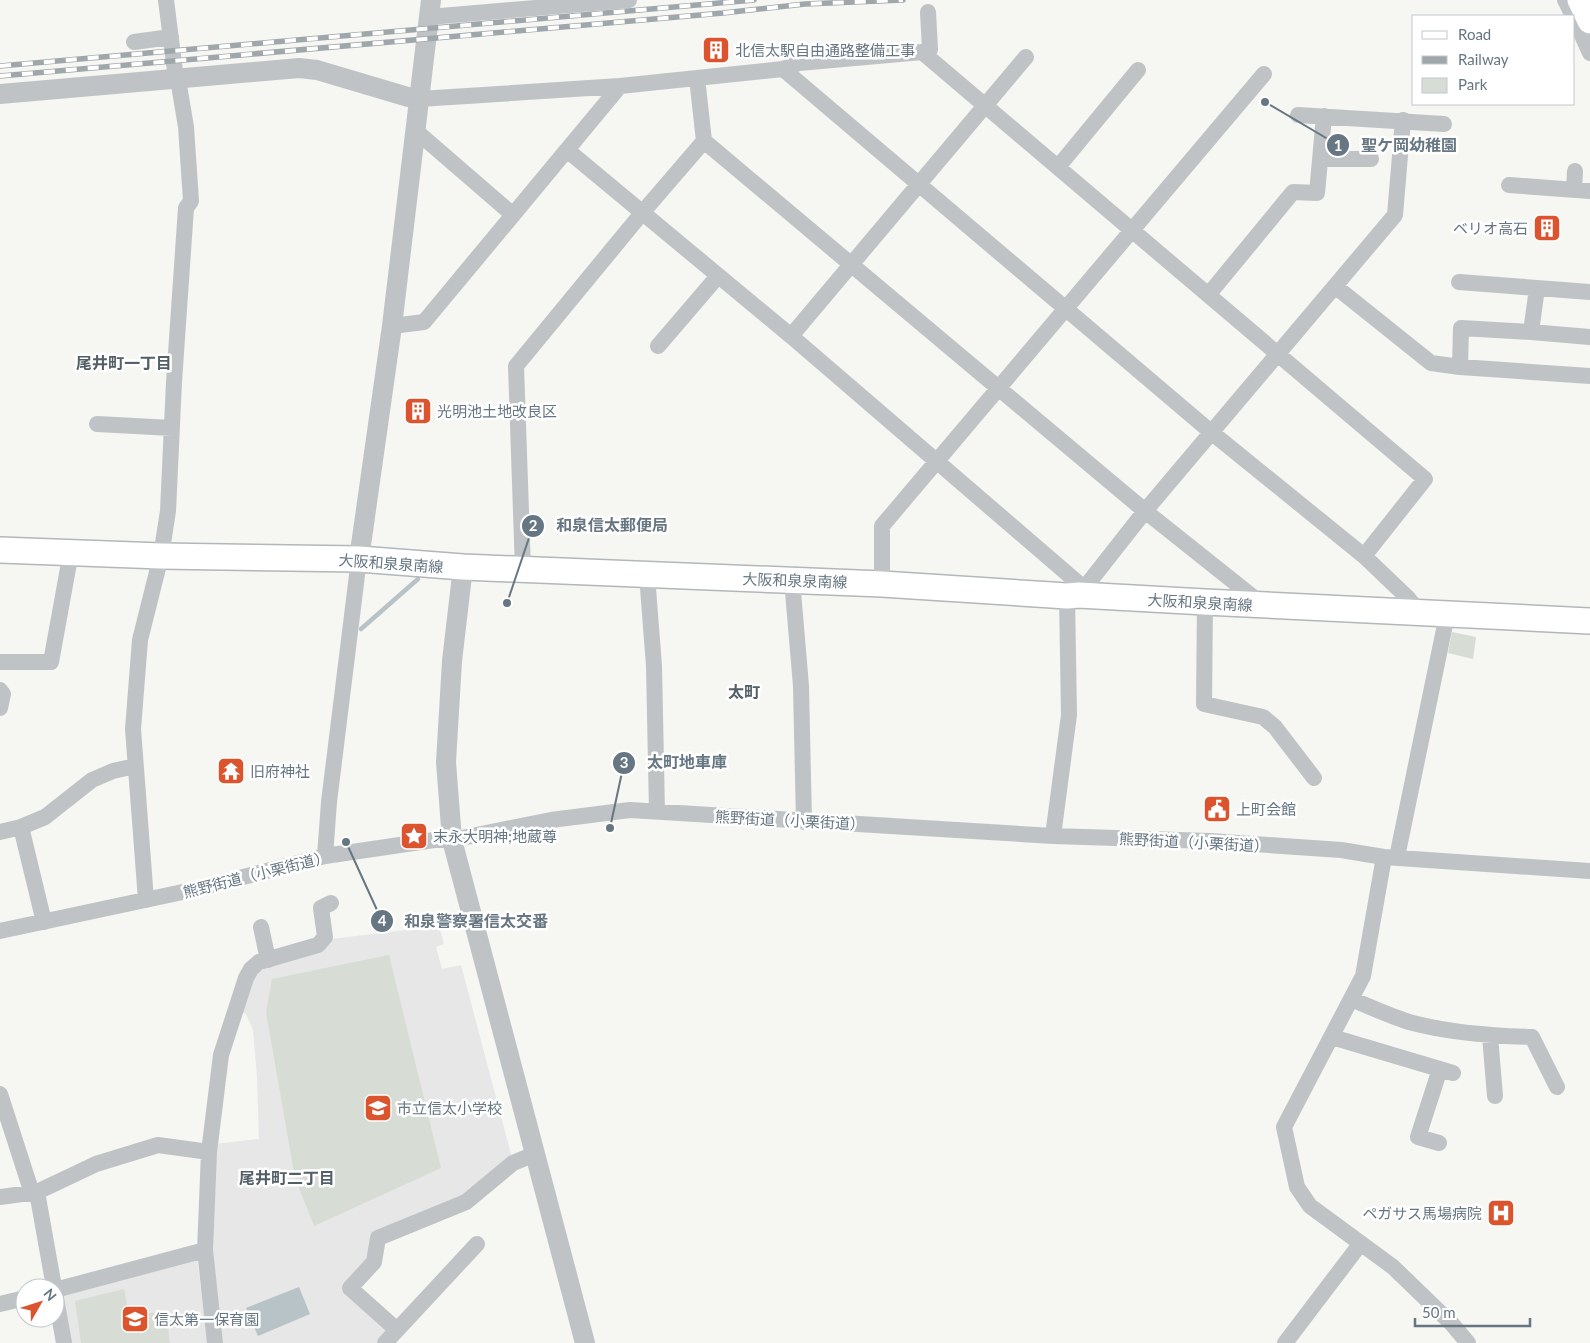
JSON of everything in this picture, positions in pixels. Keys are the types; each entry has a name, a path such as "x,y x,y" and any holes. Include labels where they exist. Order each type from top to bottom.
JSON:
{"main road":[{"path":"1580,0 1590,21"},
{"name":"大阪和泉泉南線","path":"0,550 161,556 359,559 463,567 882,584 1590,621"}],"street":[{"path":"146,900 133,729 140,640 161,556 168,511 186,208 191,201 186,127 175,71 166,0"},
{"path":"325,856 329,802 359,559 392,326 430,8 629,0"},
{"path":"1565,0 1572,15"},
{"path":"0,94 299,68 317,70 420,99 620,86 783,70 798,63 922,52 930,49 928,12"},
{"path":"1575,21 1590,53"},
{"path":"134,42 171,37"},
{"path":"922,52 1209,294 1424,479 1364,556"},
{"path":"791,336 1026,57"},
{"path":"783,70 1211,432 1364,556 1408,598 1420,613"},
{"path":"1058,167 1138,70"},
{"path":"882,584 882,526 998,386 1066,310 1264,74"},
{"path":"697,78 704,141 1145,511 1263,605"},
{"path":"392,326 424,322 620,86"},
{"path":"1298,115 1444,124"},
{"path":"1209,294 1293,192 1317,193 1324,116"},
{"path":"1073,595 1336,287 1395,215 1403,120"},
{"path":"416,131 512,214"},
{"path":"523,570 516,366 704,141"},
{"path":"567,150 791,336 1077,582 1073,595 1068,715 1053,836"},
{"path":"1320,159 1370,160"},
{"path":"1509,185 1582,190 1575,171"},
{"path":"658,346 718,276"},
{"path":"1459,282 1590,292"},
{"path":"1336,287 1431,363 1460,367 1590,376"},
{"path":"1531,332 1537,288"},
{"path":"1460,367 1461,328 1590,337"},
{"path":"97,424 172,428"},
{"path":"0,662 51,662 71,552"},
{"path":"463,567 452,661 446,762 452,840 585,1343"},
{"path":"647,574 654,666 657,812"},
{"path":"792,580 801,686 804,822"},
{"path":"1205,602 1204,704 1262,717 1275,727 1314,778"},
{"path":"1447,615 1363,976 1284,1127 1297,1187 1310,1206 1393,1267 1452,1324 1468,1343"},
{"path":"0,690 3,694 0,708"},
{"path":"0,832 21,827 45,817 92,780 113,771 135,766"},
{"name":"熊野街道（小栗街道）","path":"0,931 146,900 325,856 434,840 452,840 551,820 630,810 1053,836 1210,841 1341,850 1390,857 1590,871"},
{"path":"21,827 44,922"},
{"path":"215,1343 204,1250 209,1152 220,1055 246,978 251,969 259,962 318,945 325,937 321,908 331,903"},
{"path":"261,926 268,960"},
{"path":"1351,999 1407,1021 1450,1032 1490,1036 1532,1037 1557,1087"},
{"path":"1490,1036 1495,1096"},
{"path":"1332,1037 1447,1071 1418,1137 1439,1143"},
{"path":"0,1094 30,1187 37,1192 53,1278"},
{"path":"0,1197 37,1192 96,1164 158,1145 209,1152"},
{"path":"397,1330 350,1288 374,1262 378,1238 466,1202 513,1163 535,1154"},
{"path":"385,1343 477,1244"},
{"path":"1285,1343 1361,1244"},
{"path":"65,1287 204,1250"},
{"path":"0,1304 15,1300"},
{"path":"61,1328 64,1343"}],"shaded area":[{"name":"市立信太小学校","path":"439,926 444,944 436,947 442,969 461,965 512,1158 464,1199 375,1237 369,1261 346,1288 390,1330 376,1343 223,1343 212,1250 214,1144 259,1139 253,1030 246,1014 240,1011 252,977 274,962 321,953 331,939"},
{"name":"信太第一保育園","path":"197,1259 208,1343 70,1343 65,1318 65,1293"},
{"path":"299,1287 310,1314 258,1336 246,1308"}],"green space":[{"path":"1452,632 1476,637 1473,659 1448,653"},
{"path":"389,955 441,1168 314,1226 295,1178 266,1012 272,979"},
{"path":"124,1289 129,1314 166,1312 170,1343 81,1343 75,1301"}],"waterway":[{"path":"361,629 418,579"}],"railway":[{"path":"0,66 754,0"},
{"path":"0,76 723,13 805,4 903,0"}],"place":[{"name":"北信太駅自由通路整備工事","path":"716,50"},
{"name":"聖ケ岡幼稚園","path":"1265,102"},
{"name":"ベリオ高石","path":"1547,228"},
{"name":"光明池土地改良区","path":"418,411"},
{"name":"和泉信太郵便局","path":"507,603"},
{"name":"旧府神社","path":"231,771"},
{"name":"上町会館","path":"1217,809"},
{"name":"太町地車庫","path":"610,828"},
{"name":"末永大明神;地蔵尊","path":"414,836"},
{"name":"和泉警察署信太交番","path":"346,842"},
{"name":"市立信太小学校","path":"378,1108"},
{"name":"ペガサス馬場病院","path":"1501,1213"},
{"name":"信太第一保育園","path":"135,1319"}],"district":[{"name":"尾井町一丁目","path":"124,362"},
{"name":"太町","path":"744,691"},
{"name":"尾井町二丁目","path":"287,1177"}]}
